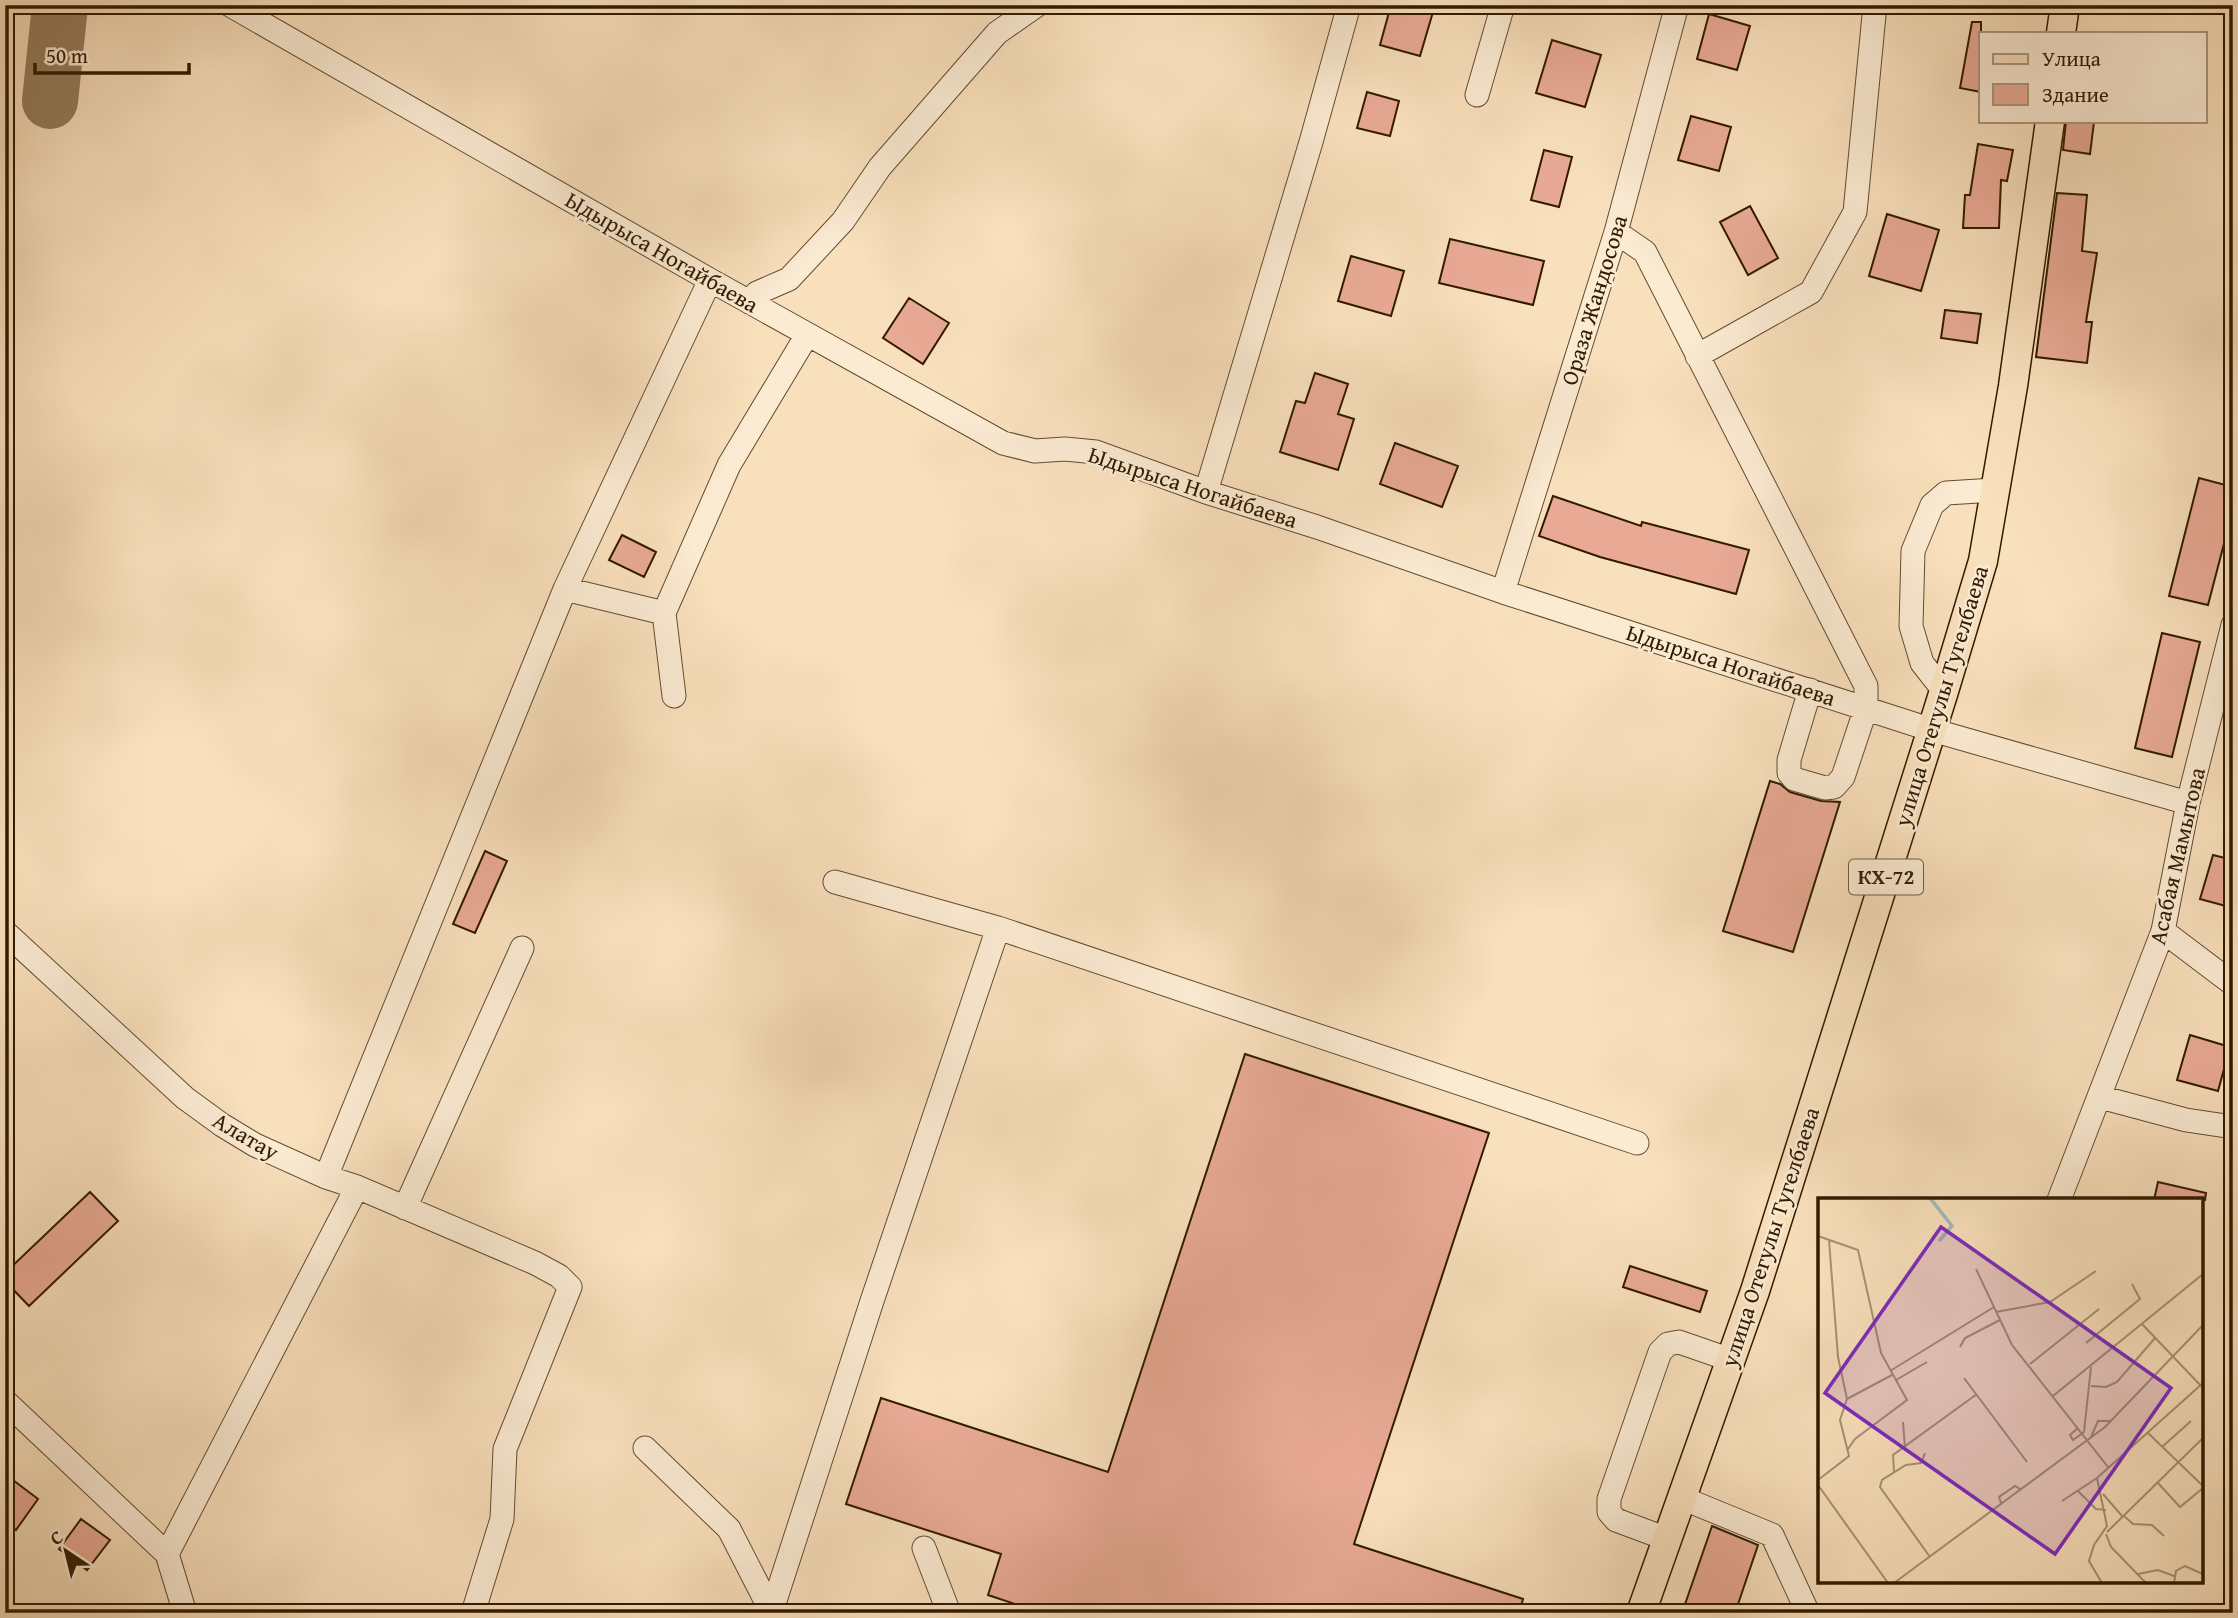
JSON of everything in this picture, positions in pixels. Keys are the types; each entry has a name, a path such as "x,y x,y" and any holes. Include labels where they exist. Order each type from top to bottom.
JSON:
{"main road":[{"path":"2062,32 2065,5"},
{"name":"улица Отегулы Тугелбаева","path":"1641,1613 1755,1291 1983,561 2013,386 2049,122"}],"street":[{"name":"Ыдырыса Ногайбаева","path":"230,5 807,335 1003,443 1035,451 1065,449 1096,452 1503,592 1932,730 2188,803"},
{"path":"749,302 757,293 789,279 843,221 880,167 998,33 1038,5"},
{"path":"1206,492 1349,5"},
{"path":"1477,95 1503,5"},
{"name":"Ораза Жандосова","path":"1503,592 1616,232 1677,5"},
{"path":"1697,356 1811,292 1855,212 1875,5"},
{"path":"1616,232 1645,252 1866,686 1867,708 1843,777 1833,787 1825,788 1794,779 1789,773 1789,760 1810,690"},
{"path":"326,1177 565,589 710,280"},
{"path":"674,696 664,613 729,465 807,335"},
{"path":"1944,691 1922,663 1912,626 1913,551 1932,505 1946,493 1995,490"},
{"path":"565,589 664,613"},
{"name":"Асабая Мамытова","path":"2061,1198 2163,931 2188,803 2233,625"},
{"path":"835,882 998,928 1637,1143"},
{"path":"771,1612 998,928"},
{"path":"2163,931 2233,984"},
{"name":"Алатау","path":"5,932 185,1098 222,1125 255,1145 326,1177 357,1187 535,1263 559,1276 570,1287 505,1449 502,1519 472,1613"},
{"path":"405,1208 523,948"},
{"path":"2100,1097 2186,1120 2233,1127"},
{"path":"167,1554 357,1187"},
{"path":"1667,1539 1616,1520 1609,1512 1609,1499 1660,1352 1668,1344 1679,1342 1731,1360"},
{"path":"5,1401 167,1554 185,1613"},
{"path":"645,1448 729,1529 771,1612"},
{"path":"1682,1498 1772,1535 1808,1613"},
{"path":"924,1548 949,1613"}],"building":[{"path":"1391,5 1410,5 1433,12 1420,56 1380,45"},
{"path":"1709,14 1750,26 1737,70 1697,59"},
{"path":"1972,22 1981,22 1979,92 1960,88"},
{"path":"1552,40 1601,55 1585,107 1536,93"},
{"path":"1367,92 1399,101 1390,136 1357,128"},
{"path":"1691,116 1731,127 1719,171 1678,160"},
{"path":"2066,122 2094,122 2090,154 2063,150"},
{"path":"1978,144 2013,150 2007,181 2001,180 1999,228 1963,228 1965,195 1970,195"},
{"path":"1544,150 1572,157 1559,207 1531,200"},
{"path":"2057,193 2087,195 2082,251 2097,253 2086,322 2092,322 2087,363 2036,357"},
{"path":"1750,206 1778,258 1748,275 1720,222"},
{"path":"1887,214 1939,230 1921,291 1869,276"},
{"path":"1450,239 1544,261 1533,305 1439,283"},
{"path":"1351,256 1404,271 1391,316 1338,301"},
{"path":"909,298 949,323 923,364 883,338"},
{"path":"1945,310 1981,314 1977,343 1941,338"},
{"path":"1315,373 1348,384 1338,414 1354,419 1338,470 1280,452 1296,401 1305,403"},
{"path":"1395,443 1458,466 1442,507 1380,484"},
{"path":"2199,478 2233,487 2233,509 2208,605 2169,596"},
{"path":"1553,496 1641,526 1642,522 1749,550 1736,594 1600,557 1539,536"},
{"path":"622,535 656,552 644,577 609,560"},
{"path":"2162,633 2200,642 2172,757 2135,748"},
{"path":"1770,781 1780,784 1790,792 1821,801 1840,802 1793,952 1723,931"},
{"path":"485,851 507,861 475,933 453,924"},
{"path":"2213,855 2233,860 2233,908 2200,899"},
{"path":"2190,1035 2230,1047 2218,1091 2177,1080"},
{"path":"1245,1054 1489,1133 1354,1544 1523,1599 1519,1613 1042,1613 988,1595 1001,1554 846,1504 881,1398 1108,1472"},
{"path":"2158,1182 2206,1193 2205,1200 2154,1198"},
{"path":"90,1192 118,1221 29,1306 5,1281 5,1273"},
{"path":"1630,1266 1707,1291 1700,1312 1623,1287"},
{"path":"5,1474 38,1499 16,1530 5,1522"},
{"path":"81,1519 110,1540 87,1570 59,1549"},
{"path":"1712,1526 1758,1545 1735,1613 1682,1613"}],"taxiway":[{"path":"50,101 60,5"}]}
